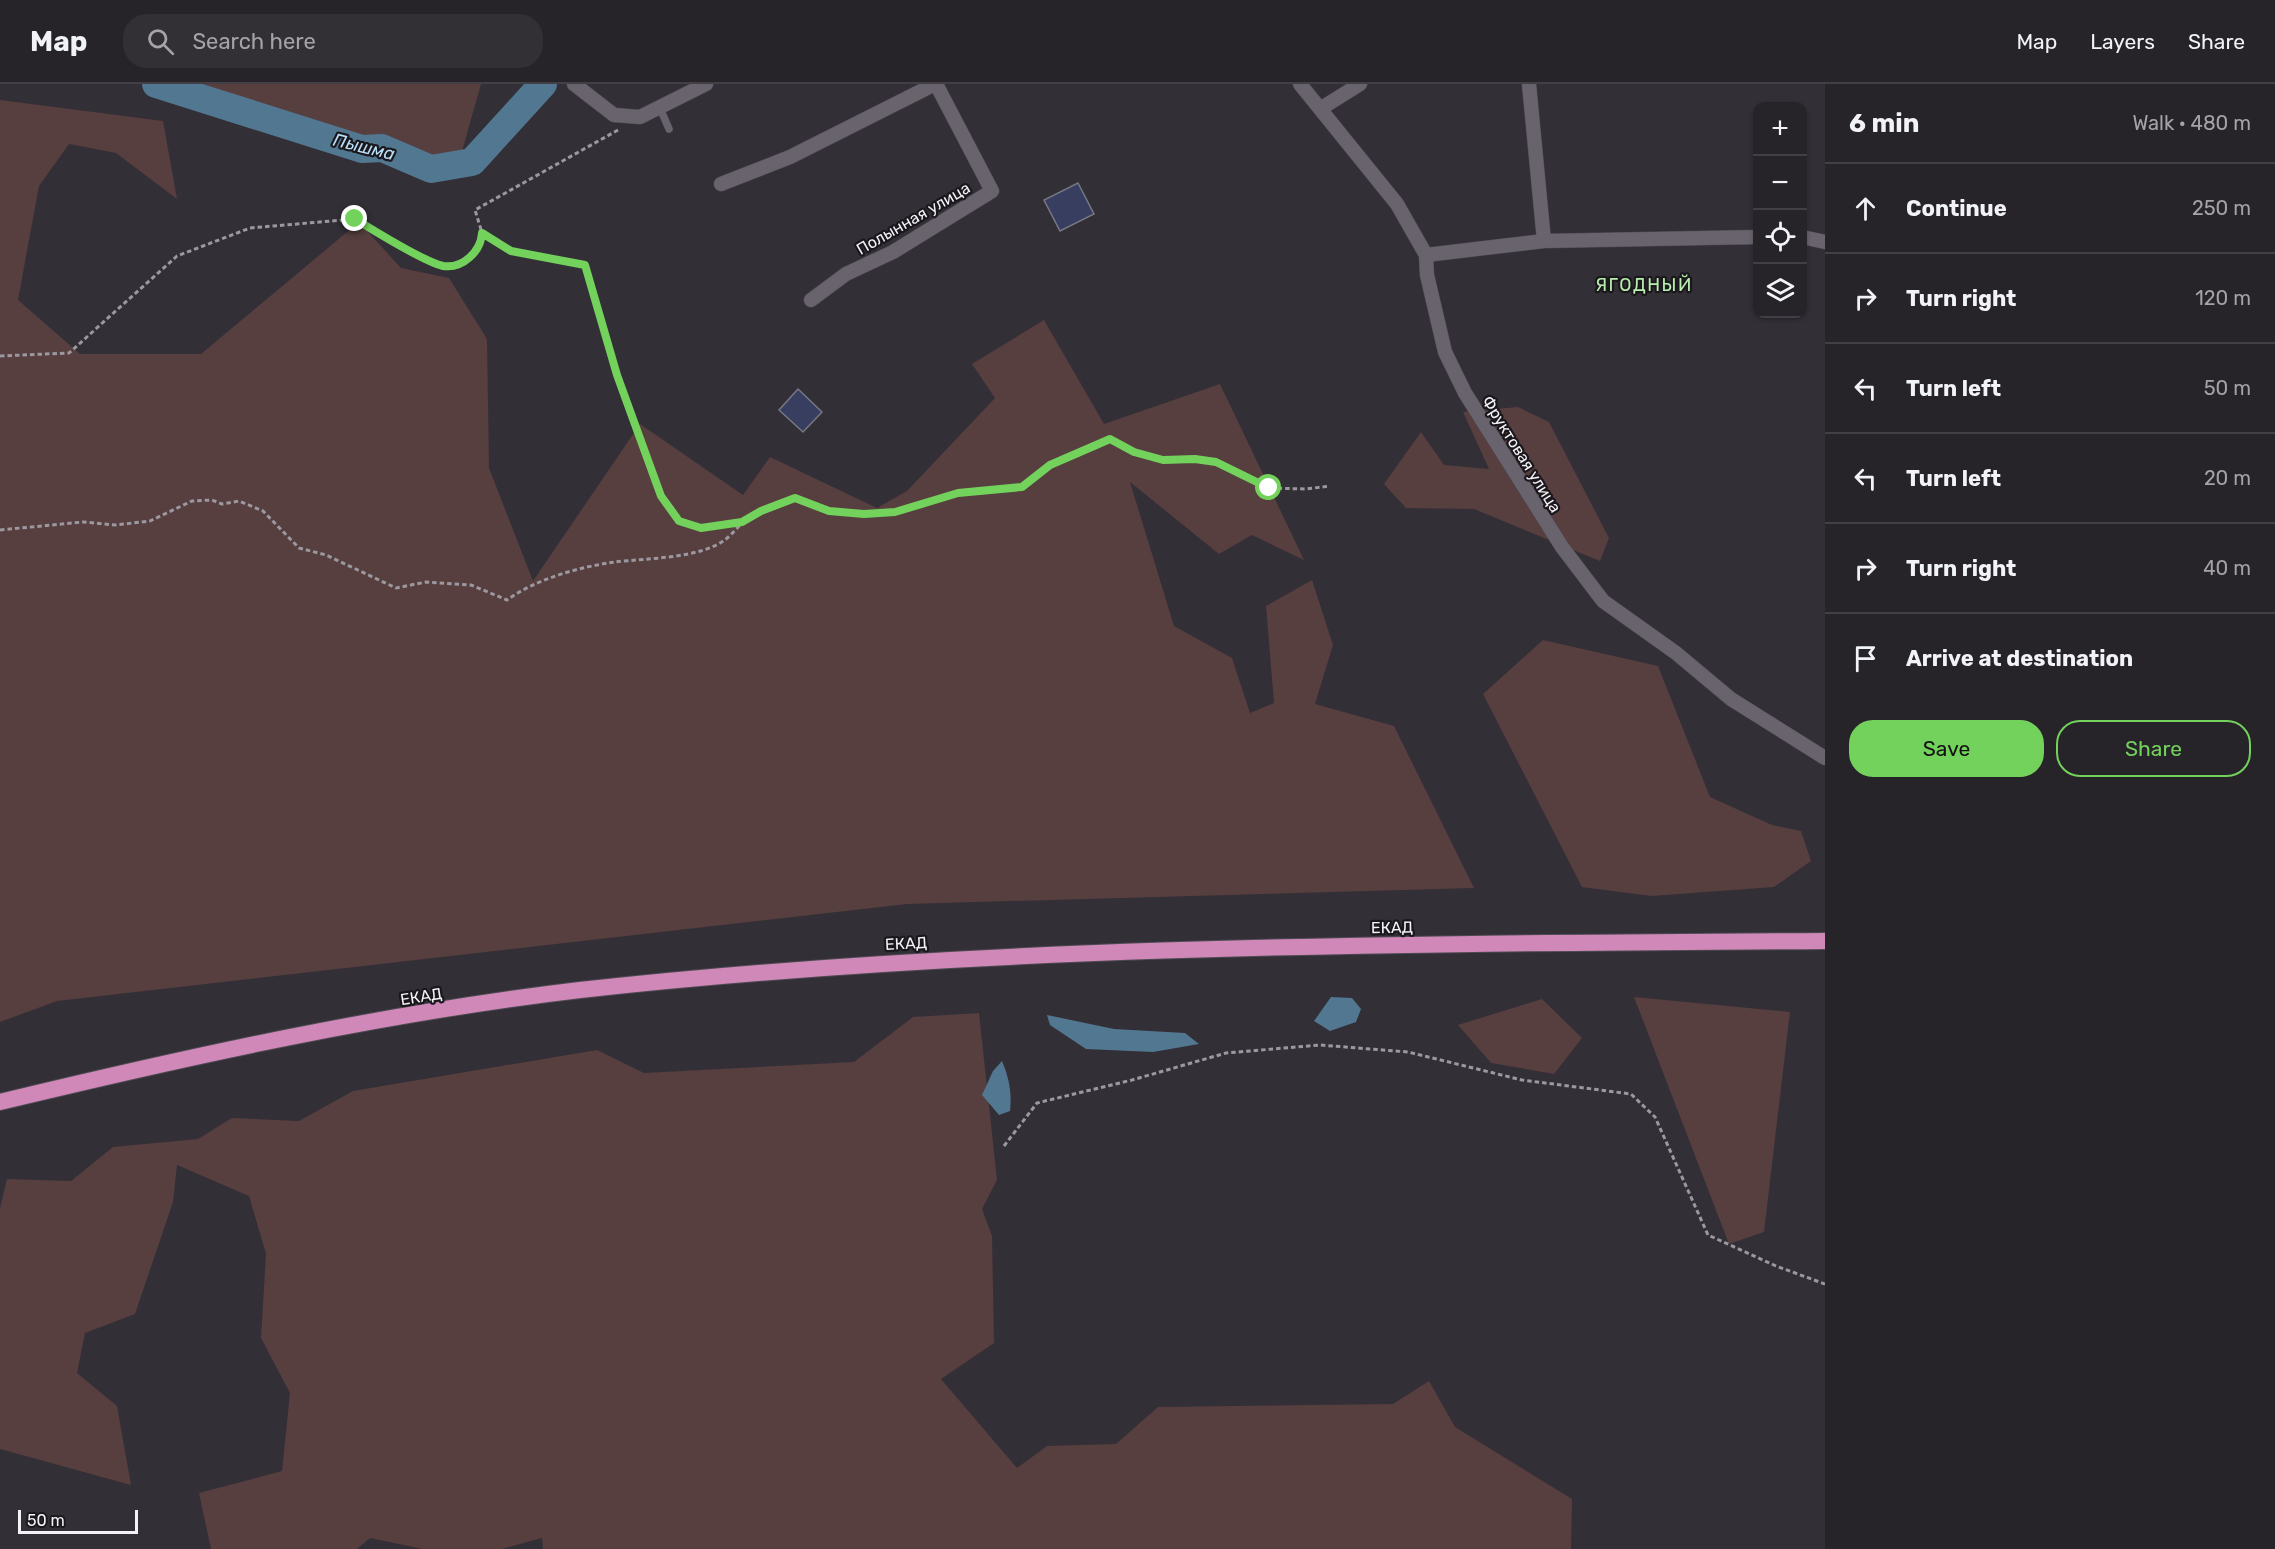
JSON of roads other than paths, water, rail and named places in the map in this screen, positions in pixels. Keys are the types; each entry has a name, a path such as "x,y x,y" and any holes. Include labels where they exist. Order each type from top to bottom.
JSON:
{"highway":[{"name":"ЕКАД","path":"0,1102 168,1062 386,1020 576,991 855,964 1128,950 1825,941"}],"street":[{"path":"575,85 614,115 640,117 706,84"},
{"path":"721,184 790,157 935,84"},
{"name":"Полынная улица","path":"811,300 846,274 893,252 992,191 935,84"},
{"name":"Фруктовая улица","path":"1300,84 1397,204 1426,255 1427,274 1445,352 1465,393 1562,547 1603,602 1676,652 1731,699 1825,758"},
{"path":"1320,109 1360,84"},
{"path":"1528,84 1544,241"},
{"path":"1426,255 1544,241 1753,237"},
{"path":"1807,238 1825,242"}],"lane":[{"path":"660,108 669,129"}],"water":[{"path":"1331,997 1352,998 1361,1009 1356,1022 1330,1031 1314,1021"},
{"path":"1047,1015 1114,1029 1185,1033 1199,1044 1153,1052 1086,1049 1050,1025"},
{"path":"1002,1061 1009,1085 1011,1104 1010,1111 999,1115 982,1095 993,1071"}],"waterway":[{"name":"Пышма","path":"156,84 362,149 382,148 431,169 472,162 543,84"}],"district":[{"name":"ЯГОДНЫЙ","path":"1644,285"}]}
